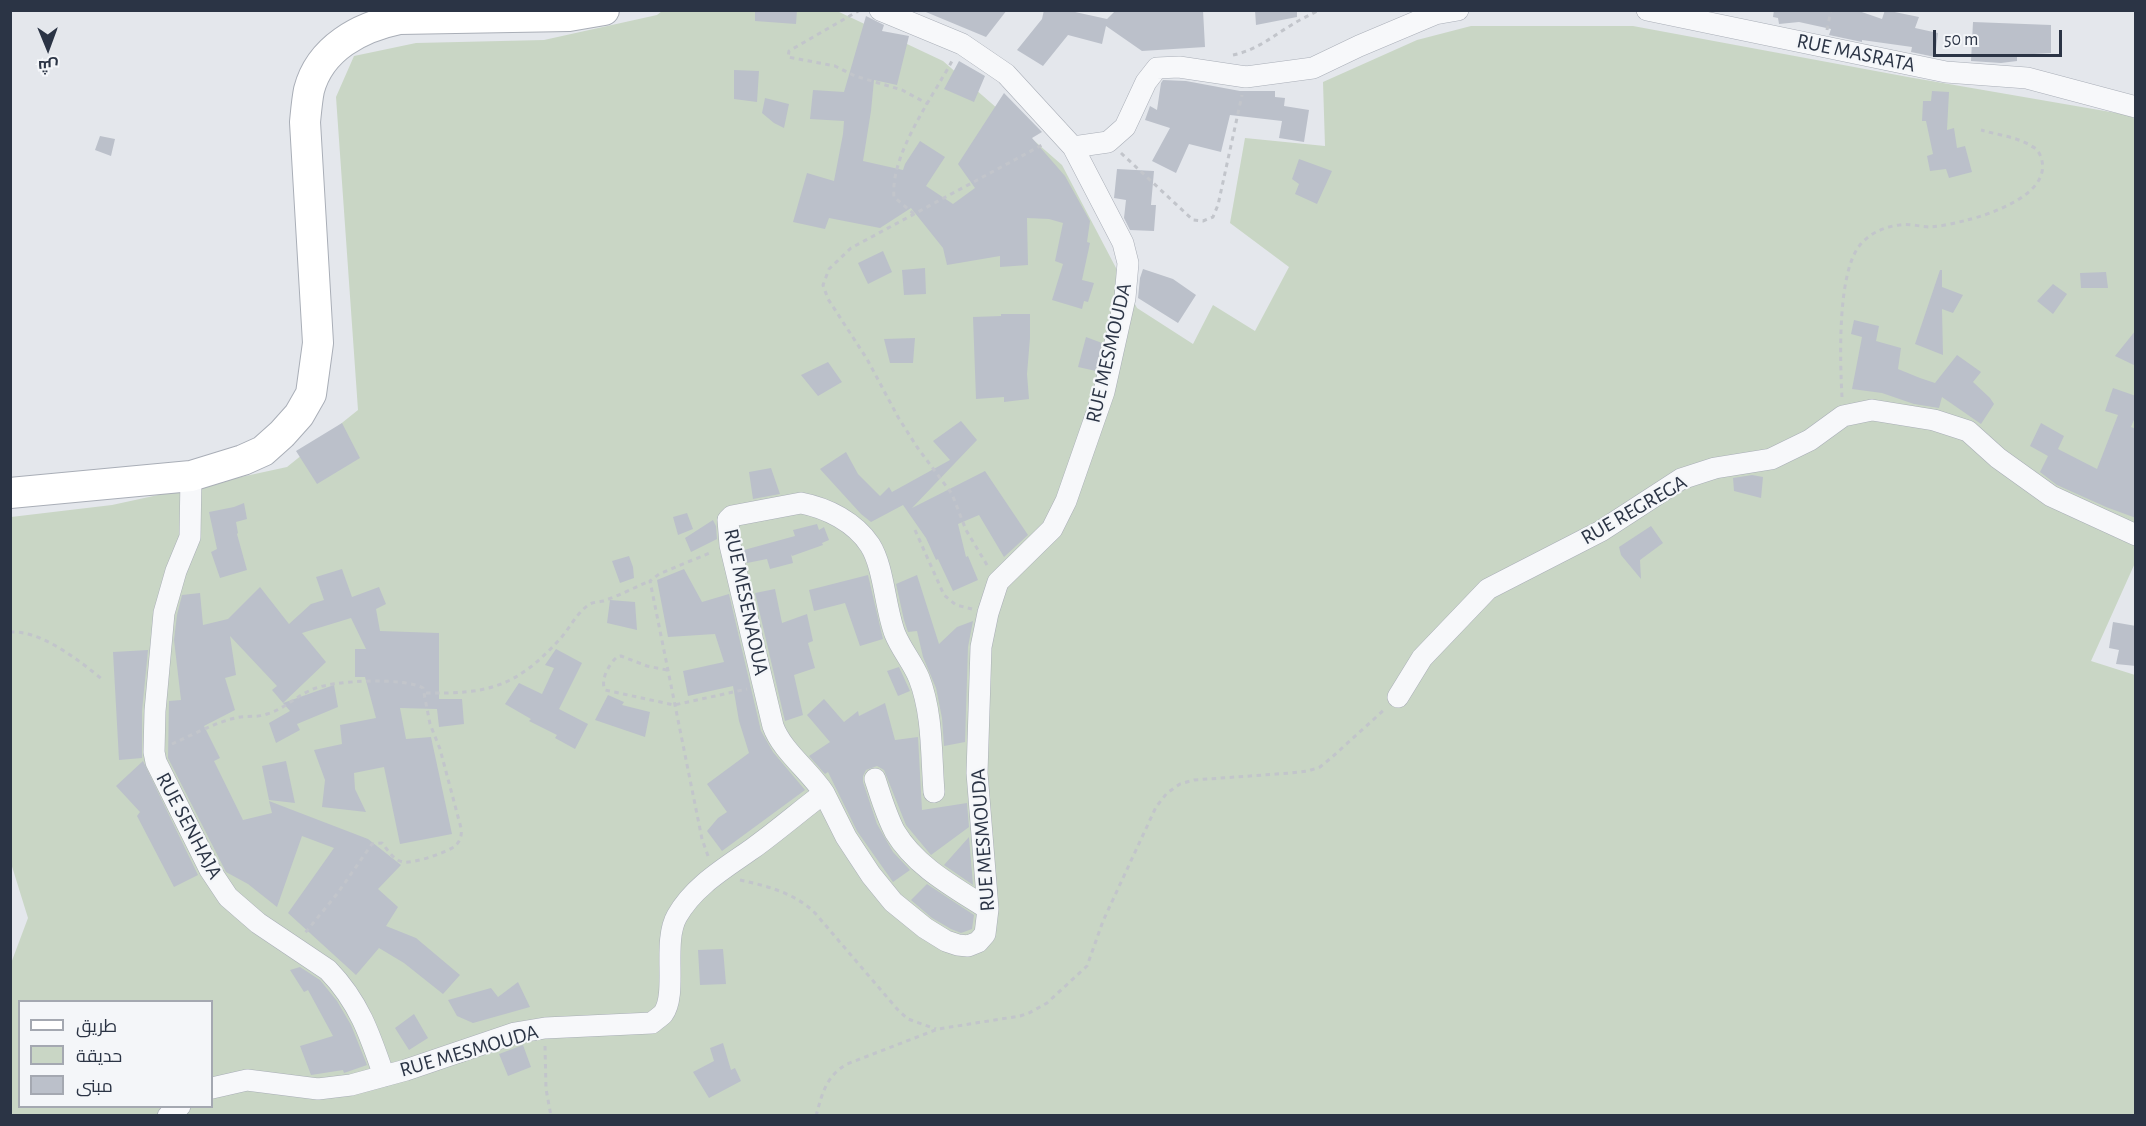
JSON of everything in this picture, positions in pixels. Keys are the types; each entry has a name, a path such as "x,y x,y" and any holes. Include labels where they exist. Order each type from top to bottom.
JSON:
{"main road":[{"path":"10,493 191,476 243,460 263,451 282,435 299,415 311,394 318,343 305,122 309,89 319,66 339,44 359,31 378,23 399,19 569,16 604,10"}],"street":[{"name":"RUE MESMOUDA","path":"213,1088 247,1080 318,1089 351,1085 384,1077 515,1033 545,1028 652,1023 663,1014 668,1000 671,936 676,918 687,902 717,872 752,849 824,793 846,837 871,875 893,902 925,928 946,941 968,946 978,942 985,934 988,909 977,773 981,647 988,613 998,582 1052,529 1066,501 1104,392 1125,298 1128,263 1123,243 1068,140 1006,74 962,44 880,10"},
{"path":"1068,140 1108,142 1125,127 1146,82 1157,68 1179,67 1246,77 1313,68 1435,14 1458,10"},
{"name":"RUE MASRATA","path":"1647,10 1946,72 2027,78 2136,107"},
{"name":"RUE REGREGA","path":"1398,697 1422,658 1488,589 1601,531 1681,479 1715,468 1771,459 1810,440 1843,416 1872,410 1934,420 1968,431 1998,458 2051,496 2136,535"},
{"name":"RUE SENHAJA","path":"191,476 190,537 176,571 164,613 155,711 154,752 160,774 210,870 228,897 250,916 328,970 348,994 366,1026 384,1077"},
{"name":"RUE MESENAOUA","path":"824,793 816,779 777,737 727,525 732,516 745,512 801,503 825,510 849,523 870,546 896,637 911,662 923,692 927,708 934,792"},
{"path":"875,779 894,830 912,855 942,879 988,909"}],"path":[{"path":"860,10 789,51 788,57 835,66 855,76 902,90 928,104"},
{"path":"1223,54 1245,52 1261,46 1293,24 1319,10"},
{"path":"915,214 896,200 894,195 898,161 962,44"},
{"path":"1108,142 1193,220 1203,221 1213,217 1218,205 1246,77"},
{"path":"1843,416 1842,318 1849,269 1858,247 1873,232 1900,224 1933,227 1969,219 2012,204 2035,187 2044,172 2042,158 2035,148 2018,140 1981,130"},
{"path":"998,582 966,530 952,495 904,427 867,359 828,299 823,285 829,269 851,248 915,214 1068,140"},
{"path":"915,530 944,595 956,605 988,613"},
{"path":"426,693 486,690 511,681 561,639 583,609 591,604 650,581 659,574 730,545"},
{"path":"650,581 702,839 717,872 804,902 816,913 897,1010 908,1019 938,1029"},
{"path":"10,632 36,636 83,663 104,680"},
{"path":"667,669 647,666 621,656 617,657 603,686 605,690 674,705 764,686"},
{"path":"154,752 235,718 269,714 285,707 307,691 318,687 335,683 381,682 416,685 423,688 426,693 430,724 440,749 461,828 461,838 449,851 407,863 395,858 382,843 372,844 332,900 293,946"},
{"path":"816,1116 826,1084 838,1069 938,1029 1029,1013 1047,1003 1082,973 1091,958 1103,921 1145,827 1167,793 1180,784 1194,780 1308,771 1331,758 1398,697"},
{"path":"545,1028 544,1067 547,1102 551,1116"}],"green space":[{"path":"662,11 837,11 943,61 1062,165 1137,308 1193,344 1213,305 1255,331 1289,267 1230,223 1245,138 1325,146 1323,82 1417,40 1471,26 1633,26 2128,115 2135,119 2135,563 2091,661 2135,675 2135,1115 11,1115 10,966 28,918 10,860 11,517 112,505 287,467 358,410 336,97 354,56 416,43 544,40 657,15"}],"building":[{"path":"755,10 797,10 796,24 755,21"},
{"path":"921,10 1007,10 986,37"},
{"path":"1044,10 1066,10 1107,19 1116,10 1203,10 1205,47 1142,51 1106,26 1102,44 1068,35 1043,66 1017,50 1042,19"},
{"path":"1255,10 1297,10 1297,17 1256,25"},
{"path":"1774,10 1856,10 1882,19 1885,10 1919,17 1915,28 1938,33 1935,57 1911,52 1912,47 1862,40 1862,42 1829,35 1831,29 1799,22 1779,24 1778,18 1773,17"},
{"path":"866,16 884,25 882,31 909,36 897,85 874,80 863,161 903,170 920,141 945,157 926,186 953,204 975,188 958,164 1004,93 1042,132 1032,138 1065,176 1090,221 1087,242 1090,243 1082,280 1094,283 1088,302 1084,301 1082,309 1052,300 1063,264 1055,261 1063,223 1049,219 1027,218 1028,265 1000,267 1000,256 947,265 943,248 911,208 880,228 829,218 825,229 793,222 807,173 834,181 843,134 844,121 810,119 813,90 844,92"},
{"path":"1973,22 2051,25 2051,53 2017,55 2017,61 2001,63 1971,61"},
{"path":"959,61 985,76 974,102 944,89"},
{"path":"734,70 759,71 757,102 734,99"},
{"path":"1163,80 1186,81 1240,91 1275,91 1275,97 1285,98 1284,106 1309,110 1304,142 1279,138 1282,121 1230,115 1221,152 1189,144 1176,173 1152,161 1170,128 1145,120 1150,106 1157,110"},
{"path":"1932,91 1949,92 1947,130 1954,128 1957,148 1965,146 1972,172 1949,178 1946,169 1930,171 1927,156 1933,154 1926,121 1922,121 1923,101 1931,101"},
{"path":"765,98 789,104 784,128 762,113"},
{"path":"100,136 115,139 111,156 95,150"},
{"path":"1299,159 1332,171 1317,204 1295,194 1299,184 1292,179"},
{"path":"1117,169 1154,171 1151,205 1156,205 1154,231 1130,230 1124,218 1126,200 1114,198"},
{"path":"883,251 892,272 868,284 858,263"},
{"path":"925,268 926,294 904,295 902,270"},
{"path":"1143,269 1173,279 1196,295 1178,323 1138,298"},
{"path":"1940,270 1942,270 1942,287 1963,295 1953,313 1942,309 1943,355 1915,344"},
{"path":"2106,272 2108,288 2081,288 2080,273"},
{"path":"2053,284 2067,294 2053,314 2037,301"},
{"path":"1001,314 1030,314 1027,374 1029,399 1004,402 1004,397 976,399 973,317 1001,316"},
{"path":"1854,320 1879,326 1876,341 1901,348 1898,369 1935,383 1957,355 1981,372 1973,382 1994,404 1981,424 1942,397 1939,408 1914,404 1882,393 1852,389 1862,337 1851,334"},
{"path":"2136,330 2136,366 2115,356"},
{"path":"1086,337 1102,343 1096,371 1078,367"},
{"path":"915,338 913,363 890,363 884,339"},
{"path":"828,362 842,382 818,396 801,375"},
{"path":"2113,388 2136,396 2136,415 2131,427 2136,429 2136,518 2057,485 2040,472 2048,456 2030,446 2041,423 2064,436 2058,449 2097,469 2118,415 2105,411"},
{"path":"961,421 977,440 912,508 985,471 1028,535 1004,557 979,515 958,524 966,557 968,556 978,580 953,591 926,538 903,505 871,522 820,469 846,452 858,474 880,496 889,487 892,492 950,460 933,441"},
{"path":"342,423 360,458 317,484 296,451"},
{"path":"771,468 780,494 753,499 749,472"},
{"path":"1752,475 1763,477 1761,498 1734,491 1733,478"},
{"path":"244,503 247,519 236,522 247,570 220,578 211,552 217,549 209,512"},
{"path":"687,513 693,529 678,535 673,517"},
{"path":"713,520 717,539 691,552 685,538"},
{"path":"817,524 819,530 824,527 829,540 822,543 823,545 792,556 791,554 793,563 770,569 767,559 747,563 744,550 795,536 793,530"},
{"path":"1651,526 1663,543 1640,560 1641,579 1621,555 1619,547"},
{"path":"629,556 634,578 620,583 612,561"},
{"path":"342,569 352,597 379,587 386,604 376,609 380,631 439,633 439,699 462,699 464,724 439,727 437,709 400,708 406,739 431,737 452,834 400,844 384,767 354,773 355,789 366,812 322,807 325,780 314,750 342,744 340,725 376,718 365,677 355,677 355,649 366,649 351,618 302,633 326,662 283,703 272,690 277,686 230,636 236,675 225,678 235,710 204,726 220,758 214,761 243,820 272,813 269,801 368,839 401,865 378,889 398,907 386,926 416,938 460,975 443,994 404,963 379,948 356,975 288,913 334,848 302,836 277,907 248,884 226,872 168,758 169,701 181,700 174,640 182,595 200,593 203,625 228,619 260,587 289,624 311,604 324,600 316,577"},
{"path":"684,569 702,602 729,594 761,731 773,752 805,790 722,851 707,831 718,818 727,812 707,784 749,753 739,721 733,686 688,696 683,671 724,662 715,634 668,637 657,580"},
{"path":"868,575 883,639 860,646 845,603 814,611 809,590"},
{"path":"917,575 939,644 957,627 973,621 968,647 965,742 944,746 942,718 936,688 923,657 917,631 908,632 904,620 896,584"},
{"path":"775,589 782,623 807,614 813,641 808,643 815,668 794,675 803,715 785,721 755,593"},
{"path":"610,600 635,602 637,630 607,623"},
{"path":"2113,622 2136,626 2136,666 2116,664 2119,650 2109,648"},
{"path":"556,649 582,663 559,709 588,724 575,749 555,738 557,735 529,721 531,719 505,704 519,683 542,694 554,668 545,665"},
{"path":"148,650 142,711 142,758 119,760 113,652"},
{"path":"899,667 910,691 898,696 887,671"},
{"path":"334,685 338,707 297,724 300,730 276,743 269,723 290,711 283,703"},
{"path":"608,695 624,702 622,705 650,712 645,737 595,720"},
{"path":"824,699 844,722 858,711 859,716 885,703 895,740 918,737 922,810 967,803 969,827 931,855 906,825 884,770 877,766 866,770 863,782 877,824 893,852 910,870 893,882 857,831 828,772 825,774 809,756 830,742 807,715"},
{"path":"143,761 198,875 174,887 137,816 140,812 116,786"},
{"path":"286,761 295,803 269,800 262,766"},
{"path":"969,837 973,885 944,865"},
{"path":"927,884 974,915 972,929 961,933 951,929 932,918 911,900"},
{"path":"723,949 726,984 700,985 698,950"},
{"path":"300,967 320,980 337,1001 351,1025 367,1065 344,1073 343,1070 311,1075 300,1046 333,1036 308,990 304,992 290,970"},
{"path":"518,982 530,1007 473,1023 457,1016 448,1000 491,988 498,997"},
{"path":"414,1014 428,1038 409,1050 395,1028"},
{"path":"723,1043 731,1070 735,1068 741,1081 709,1098 693,1072 714,1061 710,1048"},
{"path":"523,1045 531,1067 508,1076 499,1054"}]}
